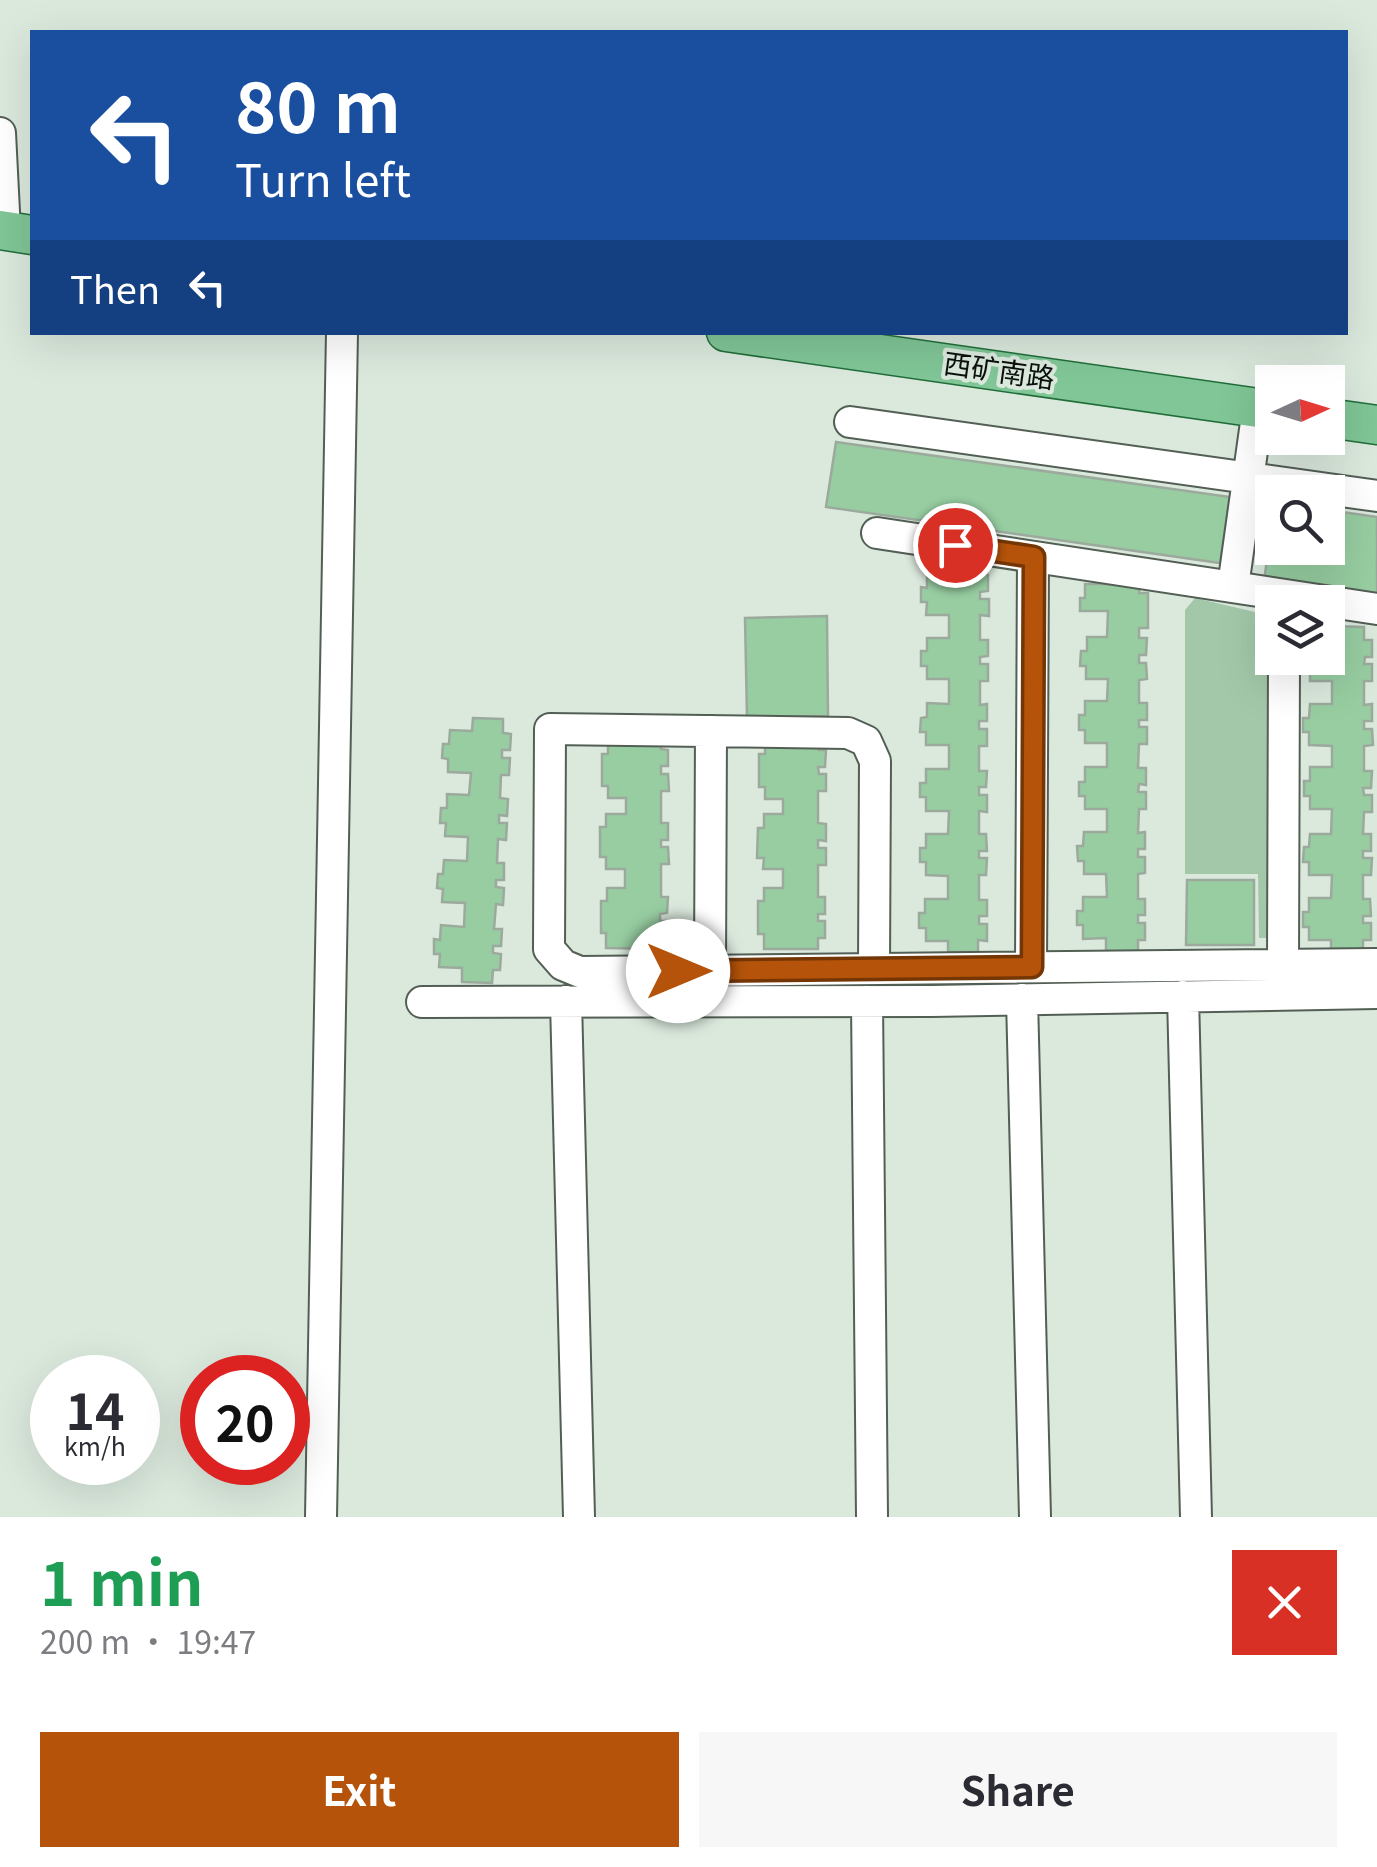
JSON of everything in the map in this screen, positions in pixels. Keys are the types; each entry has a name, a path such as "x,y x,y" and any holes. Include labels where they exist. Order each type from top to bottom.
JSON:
{"main road":[{"name":"西矿南路","path":"747,335 1255,408"},
{"path":"1345,420 1377,424"}],"street":[{"path":"0,133 13,232"},
{"path":"320,1517 342,335"},
{"path":"850,422 1377,496"},
{"path":"1233,587 1255,450"},
{"path":"876,533 1255,592"},
{"path":"1032,967 1034,557"},
{"path":"1345,606 1377,609"},
{"path":"1283,964 1284,675"},
{"path":"874,969 875,761 871,747 858,735 550,729 549,949 555,958 580,972 1377,964"},
{"path":"710,971 711,731"},
{"path":"422,1002 1377,994"},
{"path":"1183,996 1196,1517"},
{"path":"1022,999 1034,1517"},
{"path":"566,1001 579,1517"},
{"path":"868,1001 872,1517"}],"green space":[{"path":"1195,598 1255,612 1255,675 1267,675 1268,938 1259,938 1258,874 1185,874 1185,610"}],"building":[{"path":"836,442 1230,497 1220,563 826,507"},
{"path":"1345,512 1377,517 1377,597 1345,592 1345,585 1264,581 1266,565 1345,565"},
{"path":"950,562 980,562 980,575 988,575 988,591 980,592 980,599 989,599 989,616 980,615 980,640 988,640 988,656 980,657 980,664 988,664 988,681 980,681 980,705 987,704 987,721 979,721 979,729 987,729 987,746 979,746 979,771 987,771 986,787 979,787 979,795 987,795 987,812 979,811 979,834 986,834 987,851 979,851 979,858 987,858 986,875 979,875 979,900 987,900 987,916 979,916 979,924 987,924 987,941 978,940 978,952 948,952 948,941 926,941 926,928 919,928 919,913 925,913 925,899 948,899 948,876 926,875 926,862 920,862 920,848 926,848 926,834 948,834 949,811 926,811 926,797 920,797 926,769 949,769 949,745 926,745 926,732 920,732 921,718 927,717 927,703 949,704 949,679 927,679 927,666 921,666 921,651 927,651 927,638 949,638 949,615 926,615 927,602 921,602 921,587 927,588 927,573 950,573"},
{"path":"1085,584 1140,584 1139,593 1148,593 1148,628 1139,628 1139,638 1147,638 1146,655 1139,655 1139,663 1146,663 1147,679 1139,680 1139,703 1147,703 1147,720 1139,720 1139,727 1147,727 1147,744 1139,744 1138,768 1146,768 1146,785 1139,784 1138,792 1146,792 1146,809 1139,809 1138,833 1145,832 1145,849 1138,849 1138,857 1145,857 1145,873 1138,874 1138,899 1145,899 1145,915 1138,915 1138,923 1145,923 1145,940 1138,940 1138,952 1106,952 1106,938 1083,939 1083,925 1077,925 1083,897 1107,897 1106,874 1084,874 1084,861 1078,861 1077,846 1083,846 1084,832 1107,832 1107,809 1085,809 1085,796 1079,796 1079,782 1085,782 1085,767 1107,767 1107,743 1085,743 1085,730 1079,730 1079,715 1085,715 1085,701 1107,701 1108,679 1086,679 1086,666 1080,666 1081,651 1087,651 1087,637 1107,637 1108,611 1080,611"},
{"path":"827,616 828,716 747,717 745,618"},
{"path":"1345,626 1364,627 1364,640 1372,640 1372,657 1365,657 1364,664 1372,664 1372,681 1364,681 1364,705 1372,704 1372,721 1364,721 1364,729 1372,729 1373,745 1364,746 1364,771 1372,771 1371,788 1363,788 1364,795 1372,795 1372,812 1364,812 1363,834 1371,834 1371,851 1363,851 1363,858 1372,858 1371,875 1363,875 1363,899 1370,899 1371,916 1363,916 1363,923 1371,923 1371,940 1363,940 1363,951 1331,951 1331,940 1309,940 1309,927 1303,927 1303,912 1309,912 1309,898 1331,898 1332,875 1309,875 1309,862 1303,862 1310,834 1331,834 1332,809 1310,809 1310,796 1304,796 1304,781 1310,781 1310,767 1332,767 1332,746 1309,745 1309,732 1303,732 1303,718 1309,718 1310,704 1332,704 1332,681 1310,681 1310,675 1345,675"},
{"path":"473,718 503,719 503,733 511,734 510,750 502,750 502,758 510,758 509,775 501,775 500,798 508,799 507,816 499,815 499,823 507,823 506,840 498,839 497,863 504,863 504,880 496,880 496,887 504,888 503,905 496,904 494,929 502,929 501,946 493,946 493,953 501,954 500,970 493,970 492,983 462,982 462,968 439,967 440,954 434,954 434,939 440,940 441,925 464,927 465,903 442,902 443,889 437,888 444,860 467,861 468,837 445,836 446,823 440,823 441,808 447,808 447,794 469,795 471,773 448,772 448,759 442,758 443,744 449,744 450,730 472,731"},
{"path":"608,739 661,740 661,749 668,750 668,766 661,766 661,774 668,774 669,791 661,791 661,823 668,823 668,840 661,840 661,847 668,847 669,864 661,864 661,897 668,897 667,913 660,914 660,921 668,921 668,938 660,938 660,949 606,948 606,933 601,933 601,901 607,901 607,888 625,888 625,869 606,869 606,857 600,857 600,827 606,827 606,814 626,814 626,798 608,798 608,786 602,786 602,754 608,754"},
{"path":"765,740 819,740 819,750 826,750 825,767 818,767 819,774 826,774 826,791 818,791 818,823 826,824 826,841 818,840 818,848 826,848 826,865 818,865 818,897 825,897 825,914 818,914 818,921 825,921 825,938 818,938 818,949 764,949 764,934 758,934 758,901 764,901 764,888 783,888 783,869 763,869 764,858 757,858 758,828 764,828 764,814 783,814 783,799 765,799 765,787 759,787 759,754 765,754"},
{"path":"1187,880 1254,880 1254,945 1186,945"}],"route":[{"path":"678,971 1032,967 1034,557 955,545"}]}
